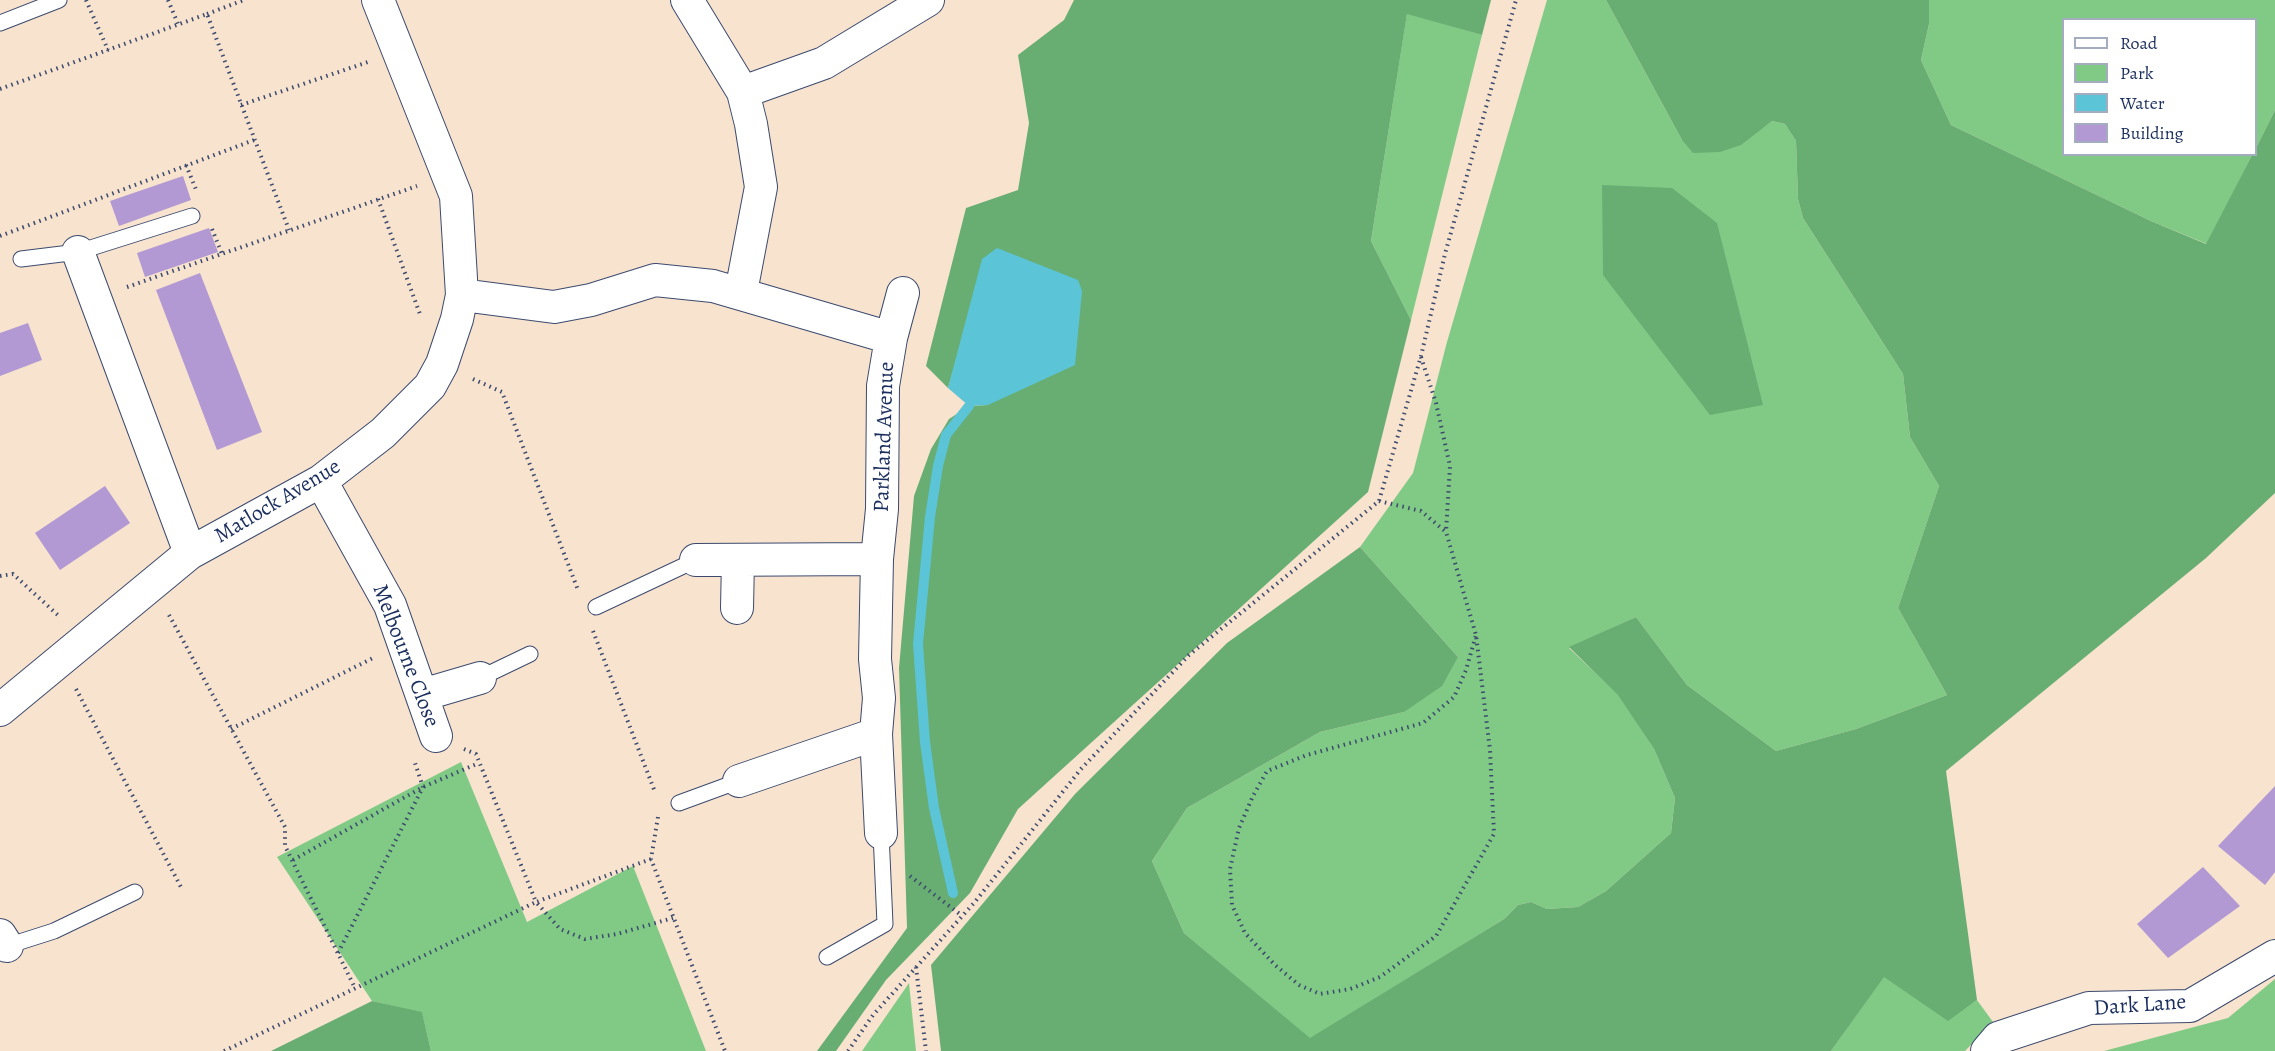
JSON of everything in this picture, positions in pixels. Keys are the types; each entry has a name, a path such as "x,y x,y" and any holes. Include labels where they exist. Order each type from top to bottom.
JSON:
{"street":[{"name":"Matlock Avenue","path":"0,710 190,553 321,481 383,433 430,386 447,349 462,295 456,196 378,0"},
{"path":"687,0 743,92 751,124 761,187 741,292"},
{"path":"743,92 824,63 928,0"},
{"path":"78,252 190,553"},
{"name":"Parkland Avenue","path":"462,295 554,306 591,300 655,280 713,286 741,292 891,338 883,386 882,508 877,559 875,659 879,698 876,734 881,833"},
{"path":"891,338 903,292"},
{"name":"Melbourne Close","path":"321,481 390,605 436,736"},
{"path":"696,560 877,559"},
{"path":"737,608 738,560"},
{"path":"422,695 480,678"},
{"path":"739,781 876,734"},
{"name":"Dark Lane","path":"1992,1045 2089,1008 2190,1006 2275,956"}],"lane":[{"path":"0,23 59,0"},
{"path":"21,260 78,252 192,216"},
{"path":"596,607 696,560"},
{"path":"480,678 530,654"},
{"path":"679,803 739,781"},
{"path":"827,957 885,924 881,833"},
{"path":"3,940 54,931 135,892"}],"path":[{"path":"86,0 108,50"},
{"path":"168,0 178,24"},
{"path":"0,89 244,0"},
{"path":"848,1051 873,1015 974,903 1081,769 1189,655 1379,501 1421,356 1445,254 1516,0"},
{"path":"207,14 289,230"},
{"path":"241,105 399,52"},
{"path":"0,236 254,140"},
{"path":"95,298 448,175"},
{"path":"378,199 428,334 447,349"},
{"path":"1421,356 1436,404 1450,466 1446,532 1476,634 1490,750 1494,834 1436,936 1380,977 1350,989 1320,994 1299,985 1275,965 1245,933 1232,905 1230,869 1239,828 1253,796 1267,771 1307,755 1423,723 1454,697 1466,670 1476,634"},
{"path":"1379,501 1421,511 1446,532"},
{"path":"0,576 13,574 72,649 182,889"},
{"path":"153,585 285,827 285,846 355,988"},
{"path":"369,647 379,667"},
{"path":"231,729 374,657"},
{"path":"436,736 476,754 536,902 560,929 585,939 617,934 673,918"},
{"path":"338,953 423,787 412,754"},
{"path":"293,860 423,787 479,763"},
{"path":"881,833 912,879 961,915"},
{"path":"224,1051 536,902 651,859 724,1051"},
{"path":"915,967 926,1051"}],"green space":[{"path":"1074,0 1491,0 1482,35 1407,14 1371,241 1411,320 1368,492 1018,809 970,893 886,980 836,1051 817,1051 907,928 899,668 914,496 931,449 949,419 969,406 988,405 960,348 948,388 926,366 966,208 1018,190 1029,123 1018,55 1064,20"},
{"path":"1547,0 1606,0 1682,140 1762,128 1772,121 1785,124 1796,141 1798,199 1803,218 1903,374 1910,437 1939,486 1898,608 1947,695 1856,729 1776,751 1687,685 1636,617 1569,648 1619,695 1654,749 1675,798 1671,833 1606,891 1578,907 1547,909 1531,902 1518,905 1504,919 1310,1039 1184,933 1152,861 1187,808 1320,732 1404,712 1458,657 1360,547 1413,473 1447,342"},
{"path":"1606,0 1929,0 1929,24 1921,60 1951,125 2151,221 2206,244 2251,156 2257,156 2257,146 2275,110 2275,493 2206,558 1946,771 1977,1000 1948,1021 1884,977 1831,1051 941,1051 931,965 1075,794 1227,643 1360,547 1458,657 1442,686 1404,712 1320,732 1187,808 1152,861 1184,933 1310,1038 1504,919 1518,905 1531,902 1547,909 1578,907 1606,891 1671,833 1675,798 1654,749 1618,695 1569,647 1636,617 1687,685 1776,751 1856,729 1947,695 1898,608 1939,486 1910,437 1903,374 1803,218 1798,199 1796,141 1785,124 1772,121 1741,145 1720,152 1693,153 1682,140"},
{"path":"1929,0 2275,0 2275,110 2257,146 2257,18 2062,18 2062,156 2251,156 2207,244 2151,221 1951,125 1921,60 1929,24"},
{"path":"1407,13 1482,35 1411,320 1371,241"},
{"path":"1602,185 1672,188 1717,223 1763,405 1710,415 1603,275"},
{"path":"461,762 527,922 633,866 706,1051 431,1051 422,1013 372,1001 277,857"},
{"path":"1884,976 1948,1020 1977,1000 1993,1022 1965,1051 1831,1051"},
{"path":"2275,979 2275,1051 2104,1051 2228,1018"},
{"path":"909,983 916,1051 862,1051"},
{"path":"372,1001 422,1012 431,1051 271,1051"}],"water":[{"path":"997,248 1078,280 1082,291 1075,365 988,405 969,406 948,388 982,259"}],"building":[{"path":"183,176 191,200 119,226 110,201"},
{"path":"209,228 218,252 145,277 137,253"},
{"path":"200,273 262,432 217,450 156,290"},
{"path":"28,323 42,360 0,376 0,333"},
{"path":"105,486 130,523 60,570 35,533"},
{"path":"2275,786 2275,872 2265,885 2218,846"},
{"path":"2203,867 2240,906 2168,958 2137,924"}],"waterway":[{"path":"953,893 934,808 925,742 918,644 930,517 938,466 946,435 969,406"}]}
